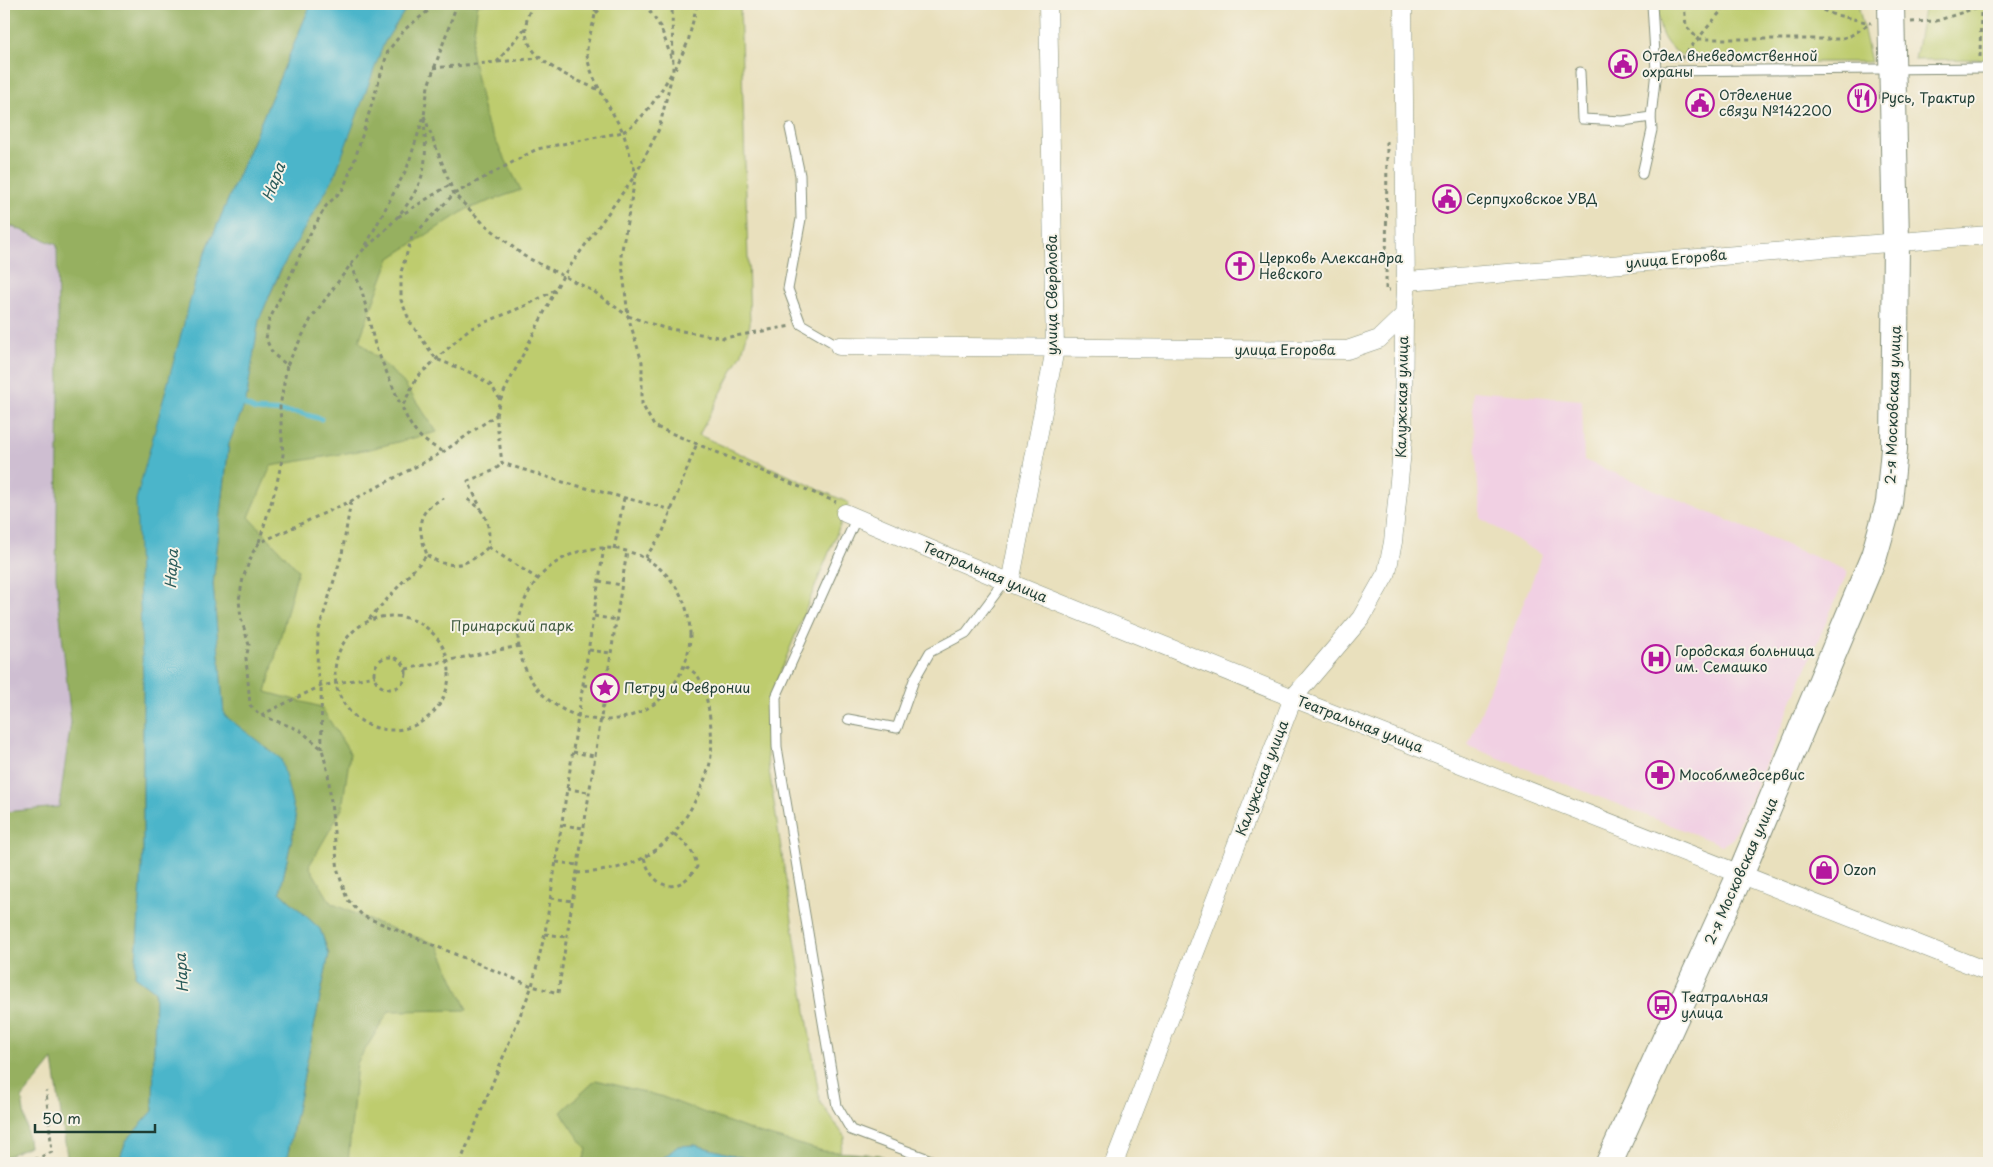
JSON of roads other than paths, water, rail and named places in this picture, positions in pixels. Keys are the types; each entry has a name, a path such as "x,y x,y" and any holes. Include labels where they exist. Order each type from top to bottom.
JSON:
{"street":[{"name":"улица Свердлова","path":"1007,582 1055,349 1048,4"},
{"path":"1403,4 1406,281 1404,315"},
{"name":"2-я Московская улица","path":"1609,1163 1741,873 1874,556 1889,503 1894,449 1896,241 1891,9"},
{"name":"улица Егорова","path":"1406,281 1989,235"},
{"name":"улица Егорова","path":"839,346 1347,350 1379,339 1404,315"},
{"name":"Калужская улица","path":"1114,1163 1293,698 1361,618 1387,572 1393,542 1403,440 1404,315"},
{"name":"Театральная улица","path":"851,516 1007,582 1293,698 1989,972"}],"lane":[{"path":"1642,174 1652,130 1651,117 1656,71 1652,4"},
{"path":"1656,71 1989,68"},
{"path":"1580,72 1582,119 1623,121 1651,117"},
{"path":"790,128 800,175 801,219 788,289 801,324 839,346"},
{"path":"851,516 776,697 777,747 837,1106 851,1130 939,1163"},
{"path":"848,719 896,728 914,680 930,652 966,633 1007,582"}],"water":[{"name":"Нара","path":"311,4 409,4 384,43 334,177 280,271 259,320 246,401 229,443 213,584 224,715 281,759 296,819 280,892 320,929 329,954 286,1163 118,1163 126,1141 153,1111 155,991 135,976 143,852 143,681 136,500 199,268"},
{"path":"695,1145 763,1163 657,1163 678,1146"}],"waterway":[{"path":"245,405 255,410 300,413 321,419"}],"place":[{"name":"Отдел вневедомственной охраны","path":"1623,64"},
{"name":"Русь, Трактир","path":"1862,98"},
{"name":"Отделение связи №142200","path":"1700,103"},
{"name":"Серпуховское УВД","path":"1447,199"},
{"name":"Церковь Александра Невского","path":"1240,266"},
{"name":"Городская больница им. Семашко","path":"1656,659"},
{"name":"Петру и Февронии","path":"605,688"},
{"name":"Мособлмедсервис","path":"1660,775"},
{"name":"Ozon","path":"1824,870"},
{"name":"Театральная улица","path":"1662,1005"}],"park label":[{"name":"Принарский парк","path":"512,626"}]}
